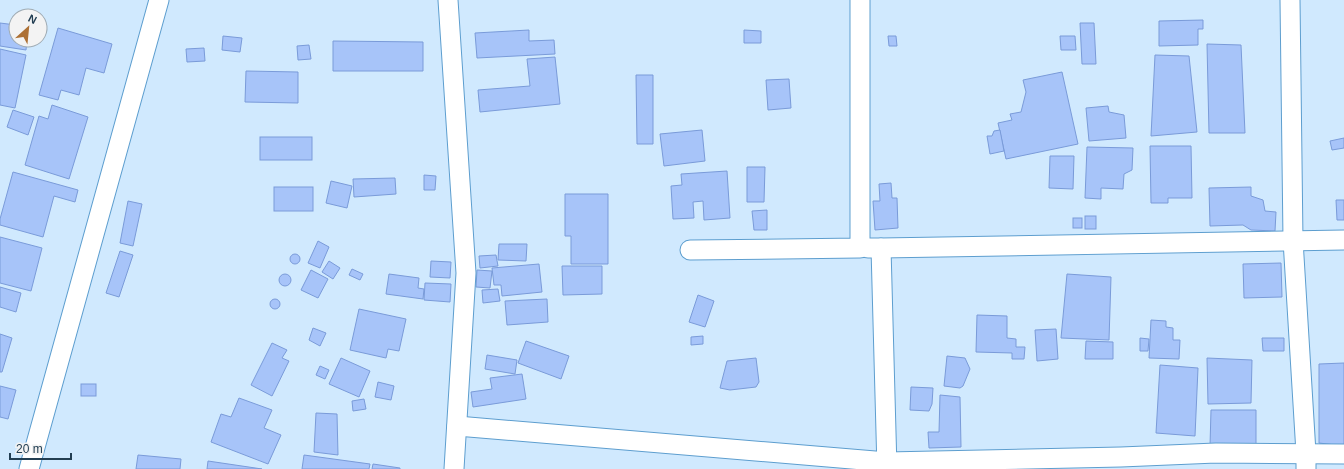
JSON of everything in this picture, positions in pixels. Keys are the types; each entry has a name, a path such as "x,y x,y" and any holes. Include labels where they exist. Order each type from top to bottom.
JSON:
{"street":[{"path":"29,469 160,0"},
{"path":"448,0 466,273 454,469"},
{"path":"860,0 860,248"},
{"path":"1290,0 1293,240 1306,461"},
{"path":"690,250 1344,240"},
{"path":"881,248 887,465"},
{"path":"457,426 887,465 1216,453 1306,461 1344,454"}],"building":[{"path":"1203,20 1203,29 1198,29 1198,45 1159,46 1159,21"},
{"path":"0,23 8,24 8,47 0,46"},
{"path":"1080,23 1094,23 1096,64 1082,64"},
{"path":"58,28 112,44 104,73 86,68 79,95 61,90 58,100 39,95"},
{"path":"529,30 529,41 554,40 555,54 477,58 475,33"},
{"path":"744,30 761,31 761,43 744,43"},
{"path":"223,36 242,38 240,52 222,50"},
{"path":"888,36 896,36 897,46 889,46"},
{"path":"1060,36 1075,36 1076,50 1061,50"},
{"path":"333,41 423,42 423,71 333,71"},
{"path":"1207,44 1241,45 1245,133 1209,133"},
{"path":"309,45 311,59 298,60 297,46"},
{"path":"13,48 26,48 26,50"},
{"path":"204,48 205,61 187,62 186,49"},
{"path":"0,49 26,55 15,108 0,105"},
{"path":"1155,55 1189,56 1197,132 1151,136"},
{"path":"555,57 560,104 480,112 478,90 530,86 527,59"},
{"path":"246,71 298,72 298,103 245,102"},
{"path":"1062,72 1078,144 1006,159 998,123 1012,120 1010,114 1021,112 1026,92 1023,80"},
{"path":"636,75 653,75 653,144 637,144"},
{"path":"789,79 791,108 768,110 766,80"},
{"path":"52,105 88,117 69,179 25,165 39,116 48,119"},
{"path":"1108,106 1109,112 1124,115 1126,138 1089,141 1086,108"},
{"path":"13,110 34,117 28,135 7,127"},
{"path":"702,130 705,161 664,166 660,134"},
{"path":"1000,130 1004,151 990,154 987,136 992,136 994,131"},
{"path":"260,137 312,137 312,160 260,160"},
{"path":"1344,138 1344,148 1332,150 1330,141"},
{"path":"1150,146 1191,146 1192,198 1168,198 1168,203 1151,203"},
{"path":"1087,147 1133,148 1132,170 1124,174 1123,189 1101,188 1101,199 1085,198"},
{"path":"1050,156 1074,156 1073,189 1049,188"},
{"path":"747,167 765,167 764,202 747,202"},
{"path":"727,171 730,218 704,220 703,201 693,202 694,218 673,219 671,186 682,185 681,174"},
{"path":"13,172 78,190 75,202 54,196 43,237 0,225 0,219"},
{"path":"424,175 436,176 435,190 424,190"},
{"path":"395,178 396,194 354,197 353,179"},
{"path":"331,181 352,186 347,208 326,203"},
{"path":"891,183 892,198 897,198 898,228 875,230 873,201 880,201 879,184"},
{"path":"274,187 313,187 313,211 274,211"},
{"path":"1251,187 1251,196 1263,200 1265,211 1276,212 1275,231 1251,230 1243,225 1210,226 1209,188"},
{"path":"565,194 608,194 608,264 571,264 571,236 565,236"},
{"path":"1336,200 1344,200 1344,220 1337,220"},
{"path":"128,201 142,204 133,246 120,243"},
{"path":"767,210 767,230 754,230 752,211"},
{"path":"1085,216 1096,216 1096,229 1085,229"},
{"path":"1073,218 1082,218 1082,228 1073,228"},
{"path":"0,237 42,248 31,291 0,283"},
{"path":"318,241 329,247 320,268 308,263"},
{"path":"499,244 527,244 526,261 498,260"},
{"path":"120,251 133,255 119,297 106,293"},
{"path":"293,254 297,254 299,255 299,263 293,264 290,261 290,257"},
{"path":"496,255 498,266 480,268 479,256"},
{"path":"329,261 340,268 333,279 322,272"},
{"path":"431,261 451,262 450,278 430,277"},
{"path":"1281,263 1282,297 1244,298 1243,264"},
{"path":"539,264 542,292 502,296 501,285 494,285 492,268"},
{"path":"562,266 602,266 602,294 563,295"},
{"path":"352,269 363,274 360,280 349,275"},
{"path":"311,270 328,279 318,298 301,290"},
{"path":"477,270 492,271 490,288 476,287"},
{"path":"283,274 287,274 291,280 287,286 283,286 279,282 279,278"},
{"path":"389,274 419,278 418,288 424,289 423,299 386,294"},
{"path":"1067,274 1111,277 1109,340 1061,338"},
{"path":"425,283 451,284 450,302 424,300"},
{"path":"0,287 21,293 16,312 0,307"},
{"path":"498,289 500,301 483,303 482,290"},
{"path":"698,295 714,301 705,327 689,322"},
{"path":"273,299 277,299 280,304 277,309 273,309 270,306 270,302"},
{"path":"547,299 548,322 507,325 505,301"},
{"path":"359,309 406,319 399,351 388,349 386,358 350,350"},
{"path":"977,315 1007,316 1007,338 1016,339 1016,347 1025,347 1024,359 1012,359 1012,353 976,352"},
{"path":"1151,320 1166,321 1166,327 1173,328 1173,340 1180,340 1179,359 1149,358"},
{"path":"313,328 326,333 320,346 309,340"},
{"path":"1056,329 1058,359 1037,361 1035,330"},
{"path":"0,334 12,338 2,372 0,372"},
{"path":"703,336 703,344 691,345 691,337"},
{"path":"1140,338 1149,339 1148,351 1140,351"},
{"path":"1262,338 1284,338 1284,351 1263,351"},
{"path":"526,341 569,356 561,379 518,363"},
{"path":"1086,341 1113,342 1113,359 1085,359"},
{"path":"272,343 287,350 282,358 289,361 272,396 251,385"},
{"path":"487,355 517,360 515,374 485,369"},
{"path":"947,356 965,358 970,369 963,386 960,388 944,386"},
{"path":"341,358 370,371 359,397 329,384"},
{"path":"756,358 759,382 756,387 730,390 720,388 727,361"},
{"path":"1207,358 1252,360 1251,403 1208,404"},
{"path":"1344,363 1344,446 1319,443 1319,364"},
{"path":"1160,365 1198,368 1195,436 1156,433"},
{"path":"320,366 329,370 325,379 316,375"},
{"path":"522,374 526,399 473,407 471,392 492,389 490,378"},
{"path":"378,382 394,386 391,400 375,397"},
{"path":"81,384 96,384 96,396 81,396"},
{"path":"0,386 16,390 8,419 0,417"},
{"path":"911,387 933,388 932,404 929,411 910,410"},
{"path":"940,395 960,397 961,447 929,448 928,432 939,432"},
{"path":"239,398 272,410 264,428 281,435 268,464 211,442 221,414 231,417"},
{"path":"364,399 366,409 353,411 352,401"},
{"path":"1211,410 1256,410 1256,446 1210,446"},
{"path":"316,413 337,414 338,455 314,452"},
{"path":"138,455 181,459 180,469 136,469"},
{"path":"304,455 370,464 369,469 302,469"},
{"path":"208,461 262,469 207,469"},
{"path":"373,464 400,468 400,469 372,469"}]}
